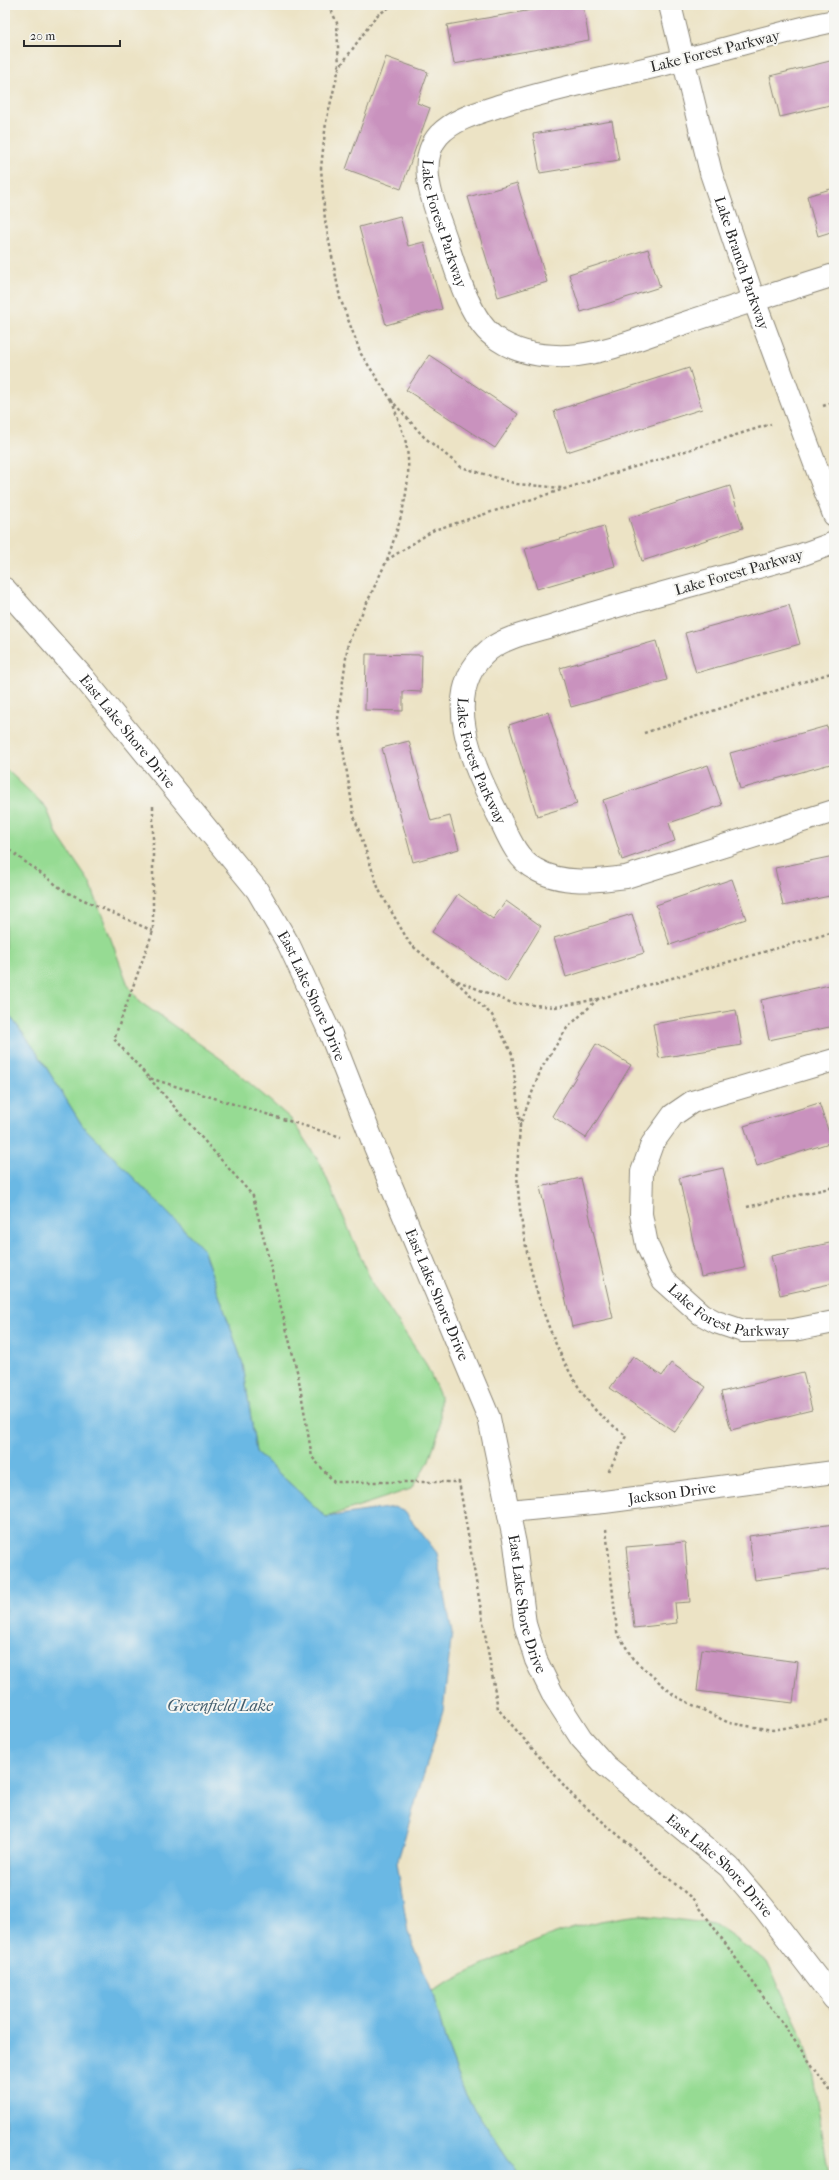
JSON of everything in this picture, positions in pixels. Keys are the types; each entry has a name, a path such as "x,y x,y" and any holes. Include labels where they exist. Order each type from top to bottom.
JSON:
{"street":[{"name":"Lake Branch Parkway","path":"670,5 682,60 711,172 754,300 834,515"},
{"name":"Lake Forest Parkway","path":"834,21 529,97 475,114 457,122 440,134 432,146 428,162 430,186 450,252 469,300 479,320 491,336 510,347 525,352 551,356 590,352 834,275"},
{"name":"Lake Forest Parkway","path":"834,543 798,556 569,621 510,640 491,649 473,666 463,696 464,725 469,745 485,788 512,844 522,859 533,869 549,876 593,881 626,878 834,811"},
{"name":"East Lake Shore Drive","path":"5,589 83,677 152,764 257,890 289,945 331,1035 375,1147 489,1418 509,1511 525,1624 536,1660 552,1693 582,1738 606,1766 729,1868 764,1908 834,1999"},
{"name":"Lake Forest Parkway","path":"834,1060 692,1102 673,1115 652,1144 642,1172 641,1214 647,1245 663,1280 701,1314 716,1322 743,1331 794,1330 834,1322"},
{"name":"Jackson Drive","path":"509,1511 612,1501 834,1472"}],"path":[{"path":"329,5 337,23 339,68 326,122 321,168 325,220 340,298 361,354 392,401 424,437 461,467 517,484 564,488"},
{"path":"339,68 376,16 393,5"},
{"path":"392,401 405,441 408,480 399,526 386,560 348,643 338,718 354,816 379,890 410,944 453,979 492,1016 512,1054 520,1125 541,1069 567,1028 598,999"},
{"path":"386,560 434,530 797,416 834,402"},
{"path":"644,733 834,672"},
{"path":"152,764 153,931 114,1039 253,1196 298,1375 312,1457 334,1482 459,1482 498,1709 574,1797 695,1901 834,2096"},
{"path":"5,847 66,892 153,931"},
{"path":"453,979 512,1003 554,1007 598,999 834,932"},
{"path":"149,1078 375,1147"},
{"path":"747,1207 834,1187"}],"green space":[{"path":"5,768 46,807 58,836 90,883 128,985 140,1002 224,1061 291,1119 320,1163 373,1285 426,1364 440,1396 440,1428 428,1463 411,1489 326,1517 256,1452 243,1364 203,1249 82,1125 36,1051 5,1009"},
{"path":"641,1915 714,1924 767,1961 802,2035 813,2076 829,2175 519,2175 466,2096 446,2043 432,1991 533,1942 585,1925"}],"water":[{"name":"Greenfield Lake","path":"5,1009 36,1051 82,1125 203,1249 243,1364 256,1452 326,1517 394,1507 405,1512 437,1553 452,1632 443,1711 397,1863 408,1932 432,1991 446,2043 466,2096 519,2175 5,2175"}],"building":[{"path":"560,5 583,5 589,40 454,64 447,25"},
{"path":"386,57 428,72 417,103 430,108 401,189 346,169"},
{"path":"834,60 834,104 780,117 770,76"},
{"path":"612,121 619,160 540,173 533,134"},
{"path":"517,183 547,282 498,297 468,197"},
{"path":"834,188 834,231 818,236 807,196"},
{"path":"400,216 408,246 424,242 442,309 386,325 359,227"},
{"path":"648,249 660,287 581,312 569,274"},
{"path":"429,355 518,414 495,448 406,390"},
{"path":"689,368 702,409 567,452 554,411"},
{"path":"730,486 743,528 642,561 629,518"},
{"path":"604,526 615,566 537,589 525,549"},
{"path":"789,605 800,644 696,673 685,633"},
{"path":"656,641 667,680 571,707 560,668"},
{"path":"366,654 422,655 421,692 403,691 403,711 365,710"},
{"path":"548,712 577,804 537,816 509,725"},
{"path":"827,726 834,750 834,763 740,789 730,753"},
{"path":"409,741 431,821 450,816 459,849 413,862 382,748"},
{"path":"708,765 722,805 669,823 675,841 622,860 603,800"},
{"path":"834,856 834,895 783,906 775,868"},
{"path":"732,879 746,919 670,945 656,905"},
{"path":"458,894 493,919 506,901 541,926 507,982 432,932"},
{"path":"632,914 644,953 566,977 554,938"},
{"path":"834,984 834,1026 769,1040 761,1000"},
{"path":"736,1010 742,1045 659,1058 653,1024"},
{"path":"596,1044 631,1065 586,1138 552,1116"},
{"path":"819,1103 832,1142 757,1166 744,1126"},
{"path":"723,1168 745,1268 701,1277 679,1178"},
{"path":"581,1178 613,1318 572,1327 540,1187"},
{"path":"834,1242 834,1283 780,1295 771,1256"},
{"path":"633,1356 662,1376 671,1363 706,1387 675,1432 610,1388"},
{"path":"831,1367 834,1367 833,1381"},
{"path":"803,1372 812,1410 731,1430 721,1392"},
{"path":"834,1524 834,1569 755,1580 749,1536"},
{"path":"685,1542 690,1602 675,1603 677,1623 634,1628 626,1547"},
{"path":"702,1649 798,1662 793,1703 697,1691"}]}
